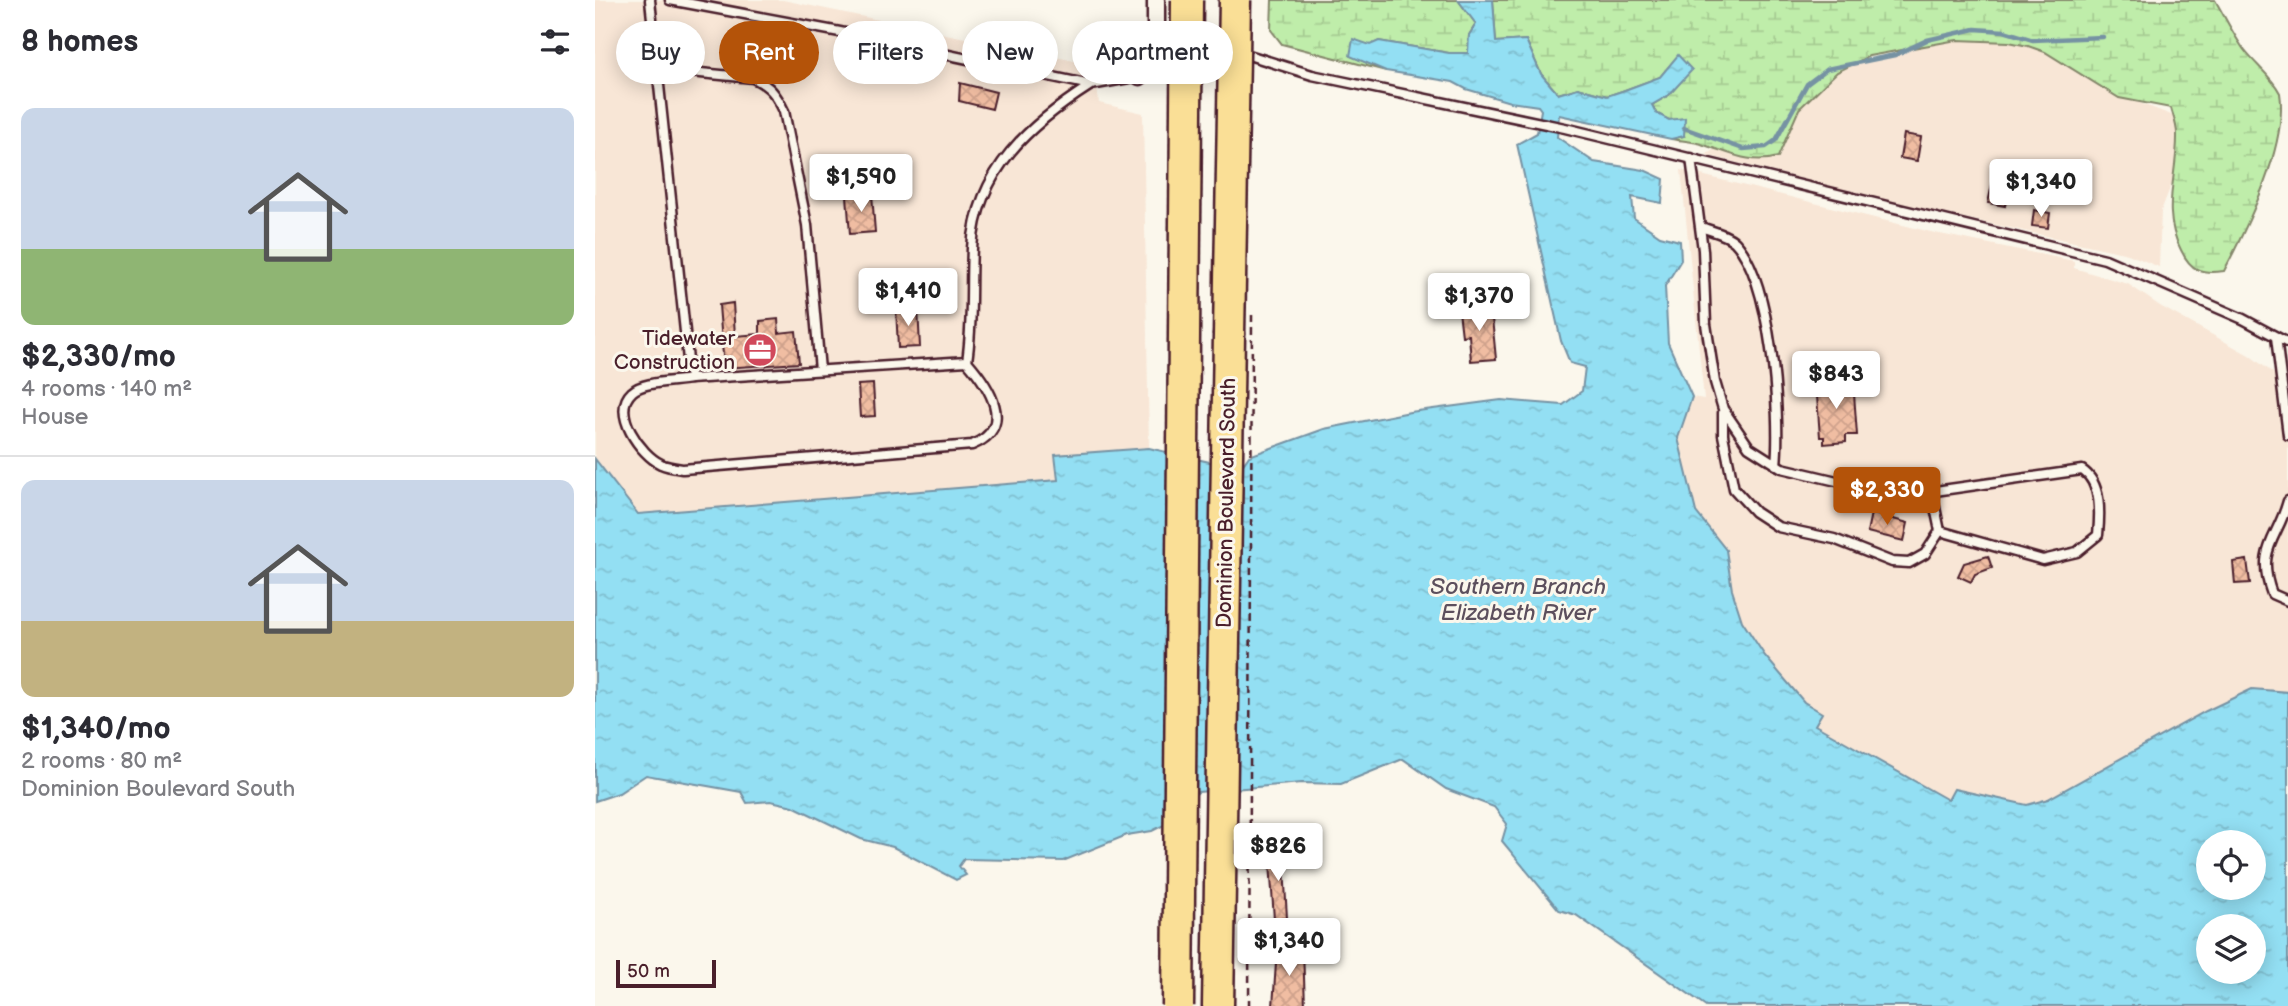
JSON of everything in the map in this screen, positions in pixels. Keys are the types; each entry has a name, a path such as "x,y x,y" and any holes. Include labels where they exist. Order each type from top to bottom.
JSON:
{"highway":[{"name":"Dominion Boulevard South","path":"1217,1006 1235,0"},
{"name":"Dominion Boulevard South","path":"1178,1006 1183,14"}],"street":[{"path":"1156,0 1162,21"}],"lane":[{"path":"650,0 652,21"},
{"path":"670,0 1096,84"},
{"path":"1183,14 1216,44 1312,75 1565,128 2105,259 2232,314 2288,343"},
{"path":"705,73 753,78 767,84 776,94 784,111 807,225 820,370"},
{"path":"660,84 690,379"},
{"path":"967,361 690,379 639,388 631,393 624,406 629,433 642,450 661,464 683,469 972,445 982,441 992,427 996,411 993,397 983,379 967,361 972,246 987,186 1001,161 1034,125 1091,85"},
{"path":"1691,159 1701,227 1706,324 1723,409 1723,435 1734,489 1755,512 1778,527 1834,539 1882,558 1909,563 1925,554 1940,531 1932,493"},
{"path":"1701,227 1733,239 1756,277 1780,425 1776,465"},
{"path":"2276,337 2288,435"},
{"path":"1723,409 1749,446 1776,465 1900,496 2082,470 2093,480 2101,512 2098,535 2077,552 2052,560 1940,531"},
{"path":"2288,501 2272,533 2266,558 2267,580 2272,594 2288,601"}],"path":[{"path":"1249,1006 1252,307"}],"shaded area":[{"path":"595,0 783,0 883,21 833,21 833,84 948,84 948,34 962,37 962,84 1058,84 1058,57 1072,60 1072,84 1096,84 1099,103 1143,113 1149,448 1056,455 1059,480 638,514 595,459"},
{"path":"2004,31 2065,61 2103,89 2195,124 2161,211 2159,267 2128,254 1901,204 1706,155 1827,69 1895,55 1927,40"},
{"path":"1681,170 1935,233 2074,261 2074,268 2128,284 2160,306 2249,355 2288,384 2288,692 2252,689 2206,711 2048,799 2028,805 1954,790 1948,800 1815,725 1822,713 1804,702 1765,656 1742,621 1732,590 1726,550 1696,512 1678,438 1692,397 1704,399"}],"green space":[{"path":"1272,0 1458,0 1476,24 1469,35 1468,53 1449,53 1379,41 1351,56 1386,71 1282,44 1271,30"},
{"path":"1493,0 2215,0 2245,51 2280,93 2278,136 2264,184 2224,271 2203,271 2193,267 2185,257 2172,221 2171,193 2177,134 2171,108 2119,98 2045,52 2009,42 1957,40 1869,56 1837,72 1799,109 1778,157 1758,160 1671,139 1684,136 1669,120 1656,113 1652,105 1669,95 1691,70 1678,56 1660,77 1607,96 1578,88 1558,94 1541,74 1526,40 1496,42"}],"water":[{"name":"Southern Branch Elizabeth River","path":"1458,0 1493,0 1496,42 1526,40 1541,74 1558,94 1578,88 1607,96 1660,77 1678,55 1692,70 1669,95 1652,105 1656,113 1669,120 1685,118 1684,136 1671,139 1559,115 1557,137 1594,162 1644,170 1664,179 1662,203 1632,197 1634,218 1660,236 1680,241 1681,260 1665,286 1668,343 1692,397 1678,438 1696,512 1726,550 1732,590 1742,621 1765,656 1804,702 1822,713 1815,725 1948,800 1954,789 2027,805 2048,799 2206,711 2252,689 2288,692 2288,1006 1706,1006 1576,915 1559,910 1502,841 1507,824 1494,807 1446,789 1403,759 1341,784 1302,783 1198,792 1174,820 1152,831 1127,835 1063,861 964,859 959,866 966,875 956,880 893,847 861,839 793,806 771,801 747,803 741,792 646,775 619,793 595,801 595,459 638,514 1058,480 1055,455 1149,448 1240,469 1249,456 1324,429 1410,412 1501,400 1563,405 1582,391 1585,367 1570,363 1561,341 1517,144 1537,133 1541,110 1538,106 1510,102 1466,89 1453,82 1386,71 1350,56 1353,39 1370,45 1379,41 1449,53 1468,53 1469,35 1476,24"}],"building":[{"path":"960,83 996,92 992,109 959,101"},
{"path":"1904,134 1921,137 1917,161 1900,158"},
{"path":"1993,180 2007,183 2009,186 2005,206 1988,203"},
{"path":"872,194 875,232 850,234 847,196"},
{"path":"2034,210 2050,213 2048,228 2032,226"},
{"name":"Tidewater Construction","path":"733,303 735,336 760,334 760,321 778,319 779,333 796,331 799,363 724,368 719,305"},
{"path":"918,307 920,347 898,348 896,308"},
{"path":"1491,308 1496,359 1471,361 1469,335 1462,336 1459,311"},
{"path":"1853,380 1857,435 1846,435 1846,442 1824,444 1824,437 1820,437 1816,383"},
{"path":"873,384 875,416 860,417 858,385"},
{"path":"1871,513 1908,523 1904,541 1867,532"},
{"path":"1988,556 1992,568 1975,574 1971,582 1958,576 1964,563"},
{"path":"2247,560 2250,583 2235,584 2233,562"},
{"path":"1269,849 1283,849 1287,918 1274,919"},
{"path":"1277,949 1303,949 1305,1006 1273,1006"}],"waterway":[{"path":"1684,128 1743,149 1766,147 1776,140 1807,84 1827,69 1895,55 1927,40 1975,29 2004,31 2033,40 2103,37"}],"place":[{"name":"Tidewater Construction","path":"760,350"}]}
